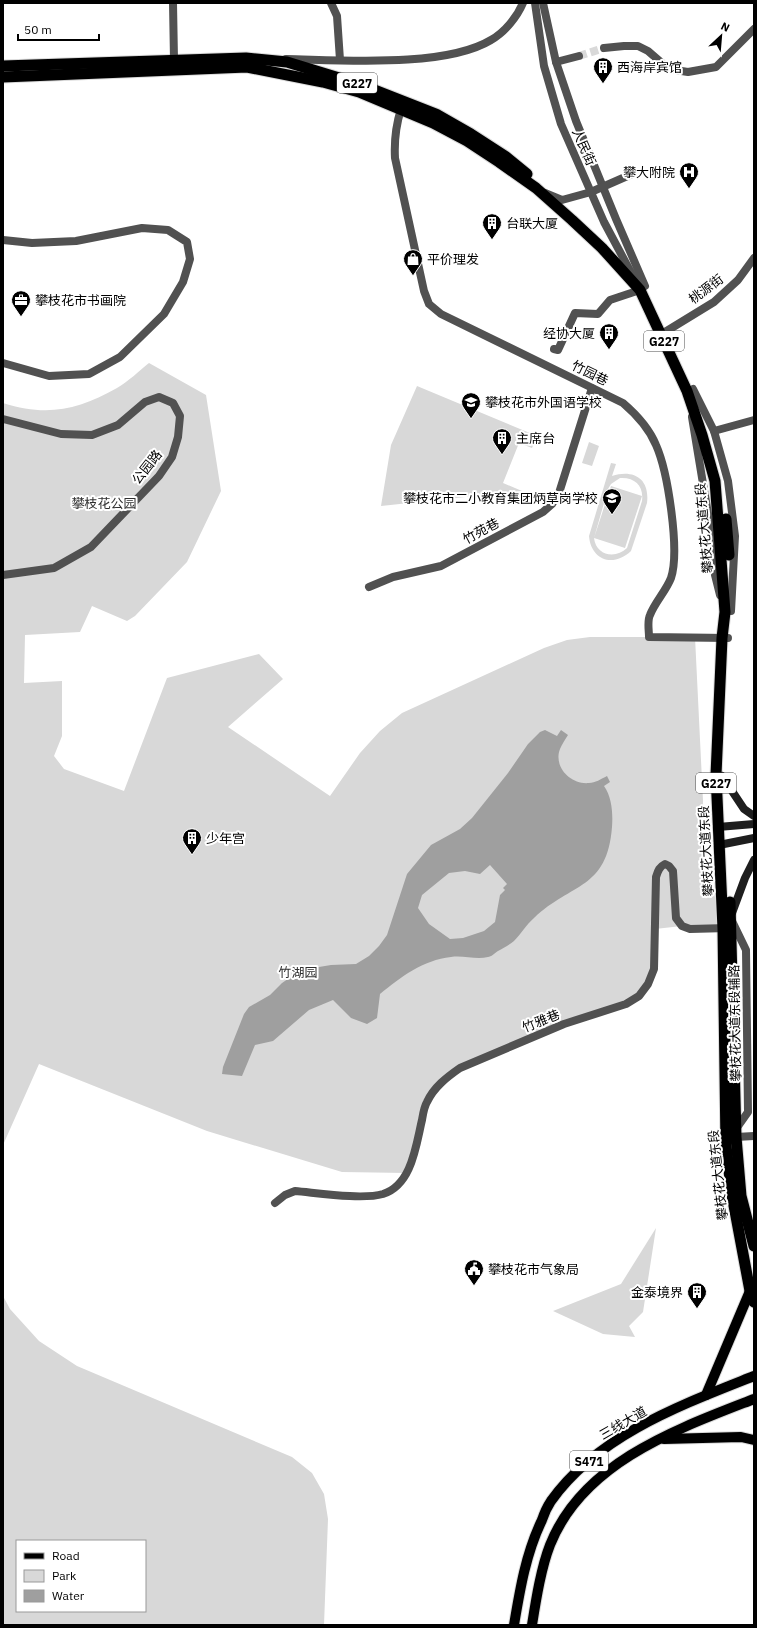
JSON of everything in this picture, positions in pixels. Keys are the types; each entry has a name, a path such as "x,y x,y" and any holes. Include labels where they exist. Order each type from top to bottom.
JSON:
{"highway":[{"name":"G227","path":"3,66 246,58 287,62 362,85 436,114 505,156 562,200 598,234 628,268 643,288"},
{"name":"G227","path":"3,77 247,67 323,82 359,92 433,123 467,141 536,188 587,234 643,288"},
{"name":"攀枝花大道东段","path":"643,288 665,332 690,390 715,482 728,611 716,775 722,826"},
{"name":"攀枝花大道东段","path":"643,288 690,390"},
{"name":"攀枝花大道东段","path":"725,638 722,826 728,924 736,1133 741,1196 754,1246"},
{"name":"攀枝花大道东段","path":"728,924 726,1146 732,1195 750,1290 754,1302"}],"main road":[{"path":"722,776 744,809 754,816"},
{"path":"722,826 754,824"},
{"path":"723,844 754,838"},
{"path":"728,924 745,878 754,860"},
{"path":"706,1395 750,1290"},
{"name":"三线大道","path":"514,1625 520,1585 533,1538 550,1502 577,1471 607,1446 649,1422 706,1395 754,1376"},
{"name":"S471","path":"532,1625 537,1594 550,1545 567,1512 591,1484 619,1462 660,1439 754,1399"},
{"path":"660,1439 741,1437 754,1440"}],"street":[{"path":"173,3 174,60"},
{"path":"331,3 337,16 340,60"},
{"path":"246,58 397,60 436,57 474,48 492,40 504,30 520,10 523,3"},
{"name":"人民街","path":"536,3 544,66 561,124 604,222 628,268"},
{"name":"人民街","path":"543,3 556,62 576,121 643,288"},
{"path":"604,48 638,46 648,51 664,64 675,70 688,72 716,67 754,29"},
{"path":"556,62 579,56"},
{"name":"竹园巷","path":"401,109 396,129 395,158 424,291 430,304 441,314 623,402 643,421 656,445 665,477 671,510 674,561 670,578 649,616 649,637 725,638"},
{"path":"536,188 562,200 591,192 632,174"},
{"path":"3,240 32,243 76,241 142,228 168,230 187,242 190,259 183,282 164,314 120,357 89,374 49,376 3,362"},
{"name":"桃源街","path":"665,332 714,302 738,280 754,258"},
{"path":"554,349 558,350 575,313 598,314 610,300 643,288"},
{"name":"竹苑巷","path":"369,587 393,577 440,566 543,512 552,504 564,479 592,388"},
{"name":"G227","path":"690,390 714,431 728,481 735,536 728,611"},
{"name":"公园路","path":"3,419 61,434 92,435 118,425 145,402 159,397 172,403 180,416 178,437 172,457 159,476 91,547 54,568 3,575"},
{"path":"714,431 754,420"},
{"name":"竹雅巷","path":"276,1203 285,1195 295,1191 364,1196 383,1194 396,1187 406,1173 413,1158 426,1103 435,1088 447,1077 460,1068 564,1024 626,1004 639,996 648,984 654,968 656,877 661,866 665,864 673,871 676,918 682,926 690,929 728,924"},
{"path":"736,1133 754,1136"}],"green space":[{"name":"竹湖园","path":"149,363 206,395 221,491 187,562 135,616 127,621 92,606 80,632 25,635 24,683 62,681 62,736 54,756 64,769 124,791 167,678 259,654 283,679 228,727 330,796 360,753 380,731 402,713 544,648 567,640 590,637 695,637 703,801 702,846 723,929 682,926 655,929 654,969 639,996 461,1068 435,1088 406,1173 342,1172 207,1131 39,1064 3,1145 3,403 34,410 62,409 75,406 103,396 117,388"},
{"path":"417,386 537,436 532,448 519,443 503,483 522,491 381,506 391,445"},
{"path":"589,442 599,446 592,466 582,463"},
{"path":"611,463 616,464 612,476 620,474 634,475 643,482 646,488 647,503 631,551 617,559 604,559 598,556 594,551 589,536","holes":["620,478 625,478 634,481 642,491 642,501 627,548 617,554 607,554 602,552 598,549 594,538 608,489 611,484"]},
{"path":"611,486 642,496 625,548 594,538"},
{"path":"656,1228 643,1312 629,1326 635,1337 603,1334 553,1311 621,1284"},
{"path":"3,1296 10,1309 39,1341 77,1366 292,1457 312,1473 324,1494 328,1519 324,1625 3,1625"}],"water":[{"path":"545,730 557,736 561,730 568,735 558,756 561,768 570,778 582,783 589,783 596,782 607,776 610,782 604,786 609,795 612,811 612,827 609,848 603,863 595,874 585,883 548,906 531,921 514,941 490,956 483,958 456,957 441,959 413,970 396,981 380,994 377,1018 367,1024 351,1018 333,1000 309,1010 273,1041 255,1045 242,1076 222,1074 223,1067 244,1014 249,1007 270,995 282,983 301,970 331,965 356,964 369,956 379,946 387,935 407,874 431,845 460,829 472,818 508,773 528,744 540,732","holes":["490,865 507,884 503,888 505,890 500,895 495,922 484,931 463,938 450,939 429,924 418,908 422,895 449,873 465,871 480,874"]}],"tunnel":[{"path":"579,56 604,48"}],"place":[{"name":"西海岸宾馆","path":"603,84"},
{"name":"攀大附院","path":"689,189"},
{"name":"台联大厦","path":"492,240"},
{"name":"平价理发","path":"413,276"},
{"name":"攀枝花市书画院","path":"21,317"},
{"name":"经协大厦","path":"609,350"},
{"name":"攀枝花市外国语学校","path":"471,419"},
{"name":"主席台","path":"502,455"},
{"name":"攀枝花市二小教育集团炳草岗学校","path":"612,515"},
{"name":"少年宫","path":"192,855"},
{"name":"攀枝花市气象局","path":"474,1286"},
{"name":"金泰境界","path":"697,1309"}],"park label":[{"name":"攀枝花公园","path":"104,503"}]}
